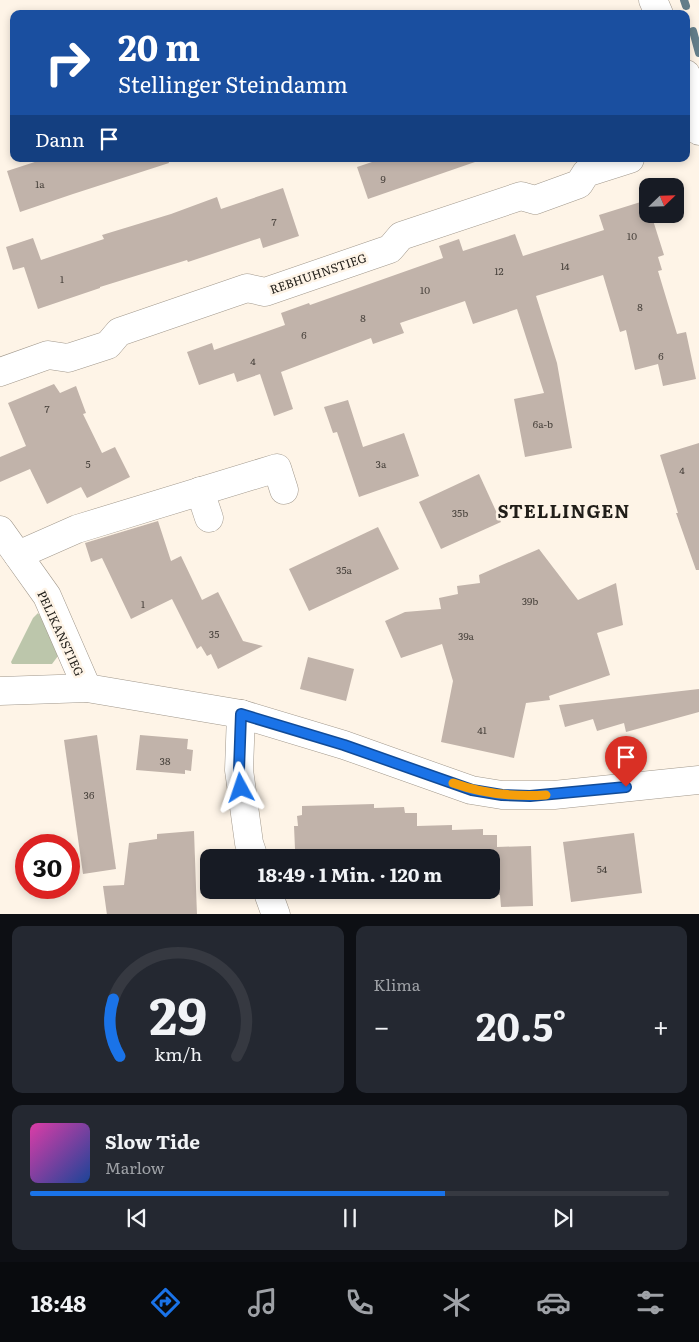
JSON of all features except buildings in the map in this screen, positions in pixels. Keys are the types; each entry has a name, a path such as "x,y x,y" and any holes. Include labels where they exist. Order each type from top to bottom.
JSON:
{"street":[{"path":"690,88 697,112 699,131"},
{"name":"REBHUHNSTIEG","path":"0,372 48,356 68,358 108,344 119,332 248,288 265,292 390,249 401,236 521,196 536,200 579,184 586,173 621,162"},
{"path":"18,555 77,529 277,468 284,490"},
{"path":"200,492 209,518"},
{"name":"PELIKANSTIEG","path":"0,530 47,596 87,688"},
{"path":"0,691 87,688 241,714 344,745 472,790 502,795 554,795 699,780"},
{"path":"241,714 239,770 251,849"},
{"path":"270,899 276,914"}],"green space":[{"path":"38,613 54,636 58,656 52,664 12,664 11,662 33,618"}],"waterway":[{"path":"684,0 686,6"},
{"path":"693,31 699,53"}],"slow traffic":[{"path":"453,783 472,790 502,795 546,795"}],"district":[{"name":"STELLINGEN","path":"564,510"}],"route":[{"path":"241,788 239,770 241,714 344,745 472,790 502,795 530,796 626,787"}]}
